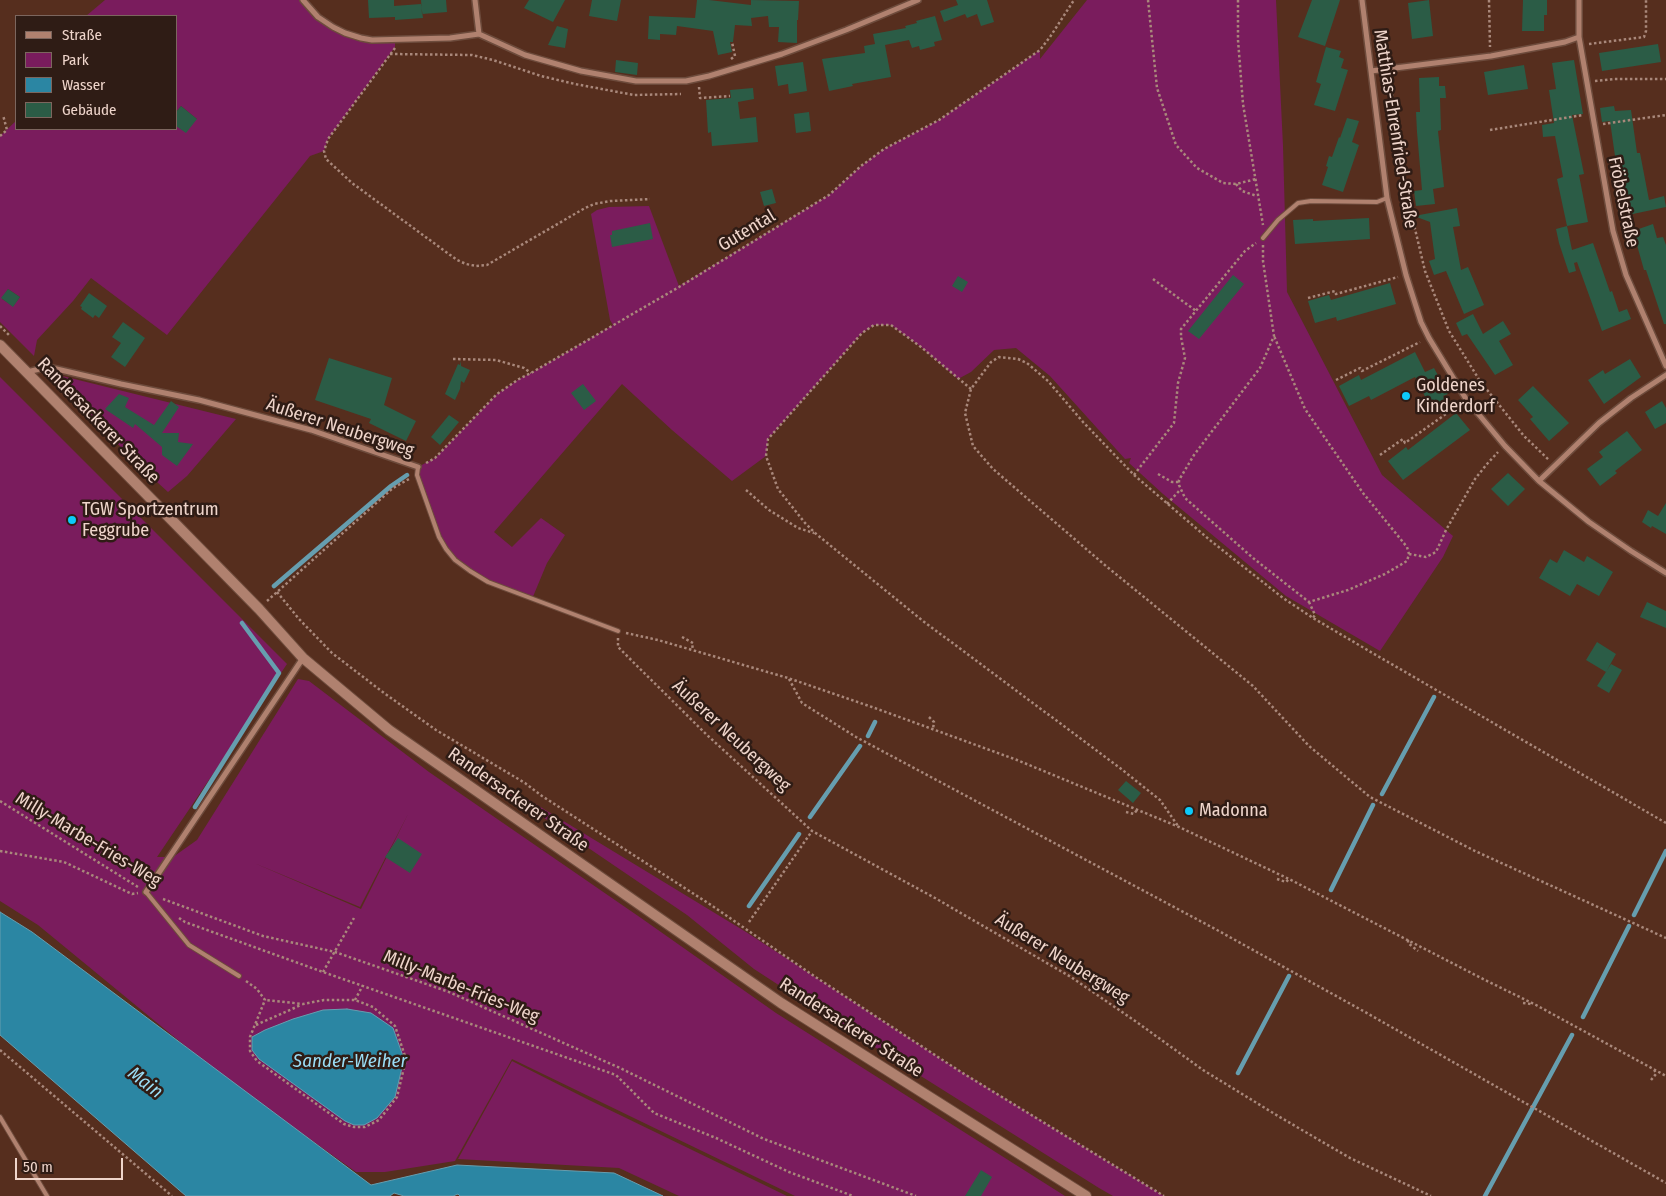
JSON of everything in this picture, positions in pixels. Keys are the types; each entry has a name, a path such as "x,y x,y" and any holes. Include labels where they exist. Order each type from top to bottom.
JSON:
{"main road":[{"name":"Randersackerer Straße","path":"0,345 259,609 303,658 390,730 781,1003 1086,1196"}],"street":[{"path":"303,0 318,17 345,33 372,40 450,38 479,34 524,55 581,70 636,81 671,82 698,79 782,54 918,0"},
{"path":"475,0 479,34"},
{"name":"Matthias-Ehrenfried-Straße","path":"1362,0 1387,198 1406,275 1429,338 1466,399 1505,446 1539,481 1589,522 1630,551 1666,573"},
{"name":"Fröbelstraße","path":"1579,0 1580,44 1613,231 1626,275 1666,366"},
{"path":"1371,70 1491,56 1564,42 1579,37"},
{"name":"Äußerer Neubergweg","path":"27,372 48,367 199,400 311,430 418,468"},
{"path":"1539,481 1599,423 1666,374"},
{"path":"146,892 303,658"}],"lane":[{"path":"1263,238 1278,220 1298,203 1311,201 1377,202 1387,198"},
{"name":"Äußerer Neubergweg","path":"418,468 417,475 439,537 455,560 488,582 618,631"},
{"path":"146,892 190,945 239,976"},
{"path":"0,1117 47,1196"}],"path":[{"name":"Gutental","path":"418,468 435,458 497,394 519,379 531,374 829,195 861,166 884,149 939,120 1040,50 1074,0"},
{"path":"1148,0 1157,88 1176,145 1197,168 1223,182 1236,184 1256,179"},
{"path":"1238,0 1238,40 1243,104 1263,224 1263,262 1274,336 1305,409 1363,492 1407,547 1409,554 1407,561 1385,574 1348,590 1309,602"},
{"path":"1489,0 1491,56"},
{"path":"1580,44 1600,44 1644,37 1646,31 1646,0"},
{"path":"395,39 395,48 328,140 324,151 326,159 352,183 457,260 476,266 487,265 584,208 610,201 650,198"},
{"path":"730,60 735,56 732,42"},
{"path":"390,54 472,55 541,76 575,84 634,95 681,94"},
{"path":"1389,68 1398,139 1410,208 1425,271 1449,331 1480,381 1497,404 1524,436 1555,467"},
{"path":"698,79 700,98 730,96"},
{"path":"1586,83 1614,79 1666,79"},
{"path":"1490,130 1592,114"},
{"path":"0,136 7,130 3,115"},
{"path":"1594,125 1666,115"},
{"path":"1236,184 1242,191 1257,196"},
{"path":"1134,476 1174,423 1178,383 1185,358 1181,329 1245,251 1263,238"},
{"path":"1308,298 1335,291 1336,294 1406,275"},
{"path":"1153,279 1196,311"},
{"path":"971,389 891,325 874,325 862,333 768,439 766,456 778,489 815,533 923,621 1160,800 1179,827"},
{"path":"1274,336 1260,368 1194,456 1179,482 1180,490 1185,498 1253,558 1309,602 1315,615 1313,618"},
{"path":"1336,380 1360,368 1362,371 1429,338"},
{"path":"1666,823 1313,618 1260,581 1134,476 1048,381 1027,363 1018,359 999,357 991,362 971,389 966,413 973,446 993,469 1106,566 1253,686 1309,746 1370,797 1474,851 1666,938"},
{"path":"453,359 496,360 524,368 531,374"},
{"path":"1380,455 1403,440 1405,443 1466,399"},
{"path":"1409,554 1426,557 1436,552 1449,524 1475,479 1486,464 1505,446"},
{"path":"1158,474 1172,482 1179,482"},
{"path":"259,609 393,488 412,478"},
{"path":"746,490 769,510 798,528 815,533"},
{"path":"1167,504 1180,490"},
{"path":"277,592 299,619 332,653 436,730 525,783 961,1072 1164,1196"},
{"path":"618,631 788,678 1017,760 1179,827 1289,879 1536,1005 1666,1076"},
{"name":"Äußerer Neubergweg","path":"618,631 618,647 707,735 812,831 935,898 1071,978 1203,1070 1278,1116 1350,1158 1431,1196"},
{"path":"682,637 693,643 692,650"},
{"path":"788,678 802,704 856,737 1234,940 1666,1183"},
{"path":"929,716 934,722 933,729"},
{"name":"Milly-Marbe-Fries-Weg","path":"0,801 146,892 263,936 335,952 449,992 620,1068 764,1139 916,1196"},
{"path":"1126,812 1134,814 1136,810"},
{"path":"749,922 812,831"},
{"path":"0,851 64,862 132,894 146,892"},
{"path":"1277,880 1286,882 1289,879"},
{"path":"177,916 185,922 323,972 616,1075 654,1113 716,1138 789,1172 853,1196"},
{"path":"323,972 354,918"},
{"path":"1408,940 1408,943 1418,951"},
{"path":"239,976 257,989 265,1000 303,1004"},
{"path":"355,1000 364,985"},
{"path":"256,1025 303,1004 324,1000 355,1000 373,1007 396,1026 406,1059 397,1098 379,1120 365,1127 354,1127 344,1124 257,1061 250,1051 250,1037 265,1000"},
{"path":"1523,1003 1536,1005"},
{"path":"0,1050 172,1196"},
{"path":"1651,1080 1656,1074 1654,1069"}],"green space":[{"path":"105,0 303,0 333,27 361,38 395,39 395,47 328,139 324,151 310,156 167,335 91,278 73,301 37,340 34,356 0,322 0,136 15,122 15,130 178,130 178,119 197,119 181,106 178,110 178,15 87,15","holes":["8,289 20,297 13,306 2,299"]},
{"path":"1087,0 1276,0 1287,292 1382,475 1453,536 1443,557 1380,651 1286,596 1163,494 1129,463 1131,458 1125,459 1050,376 1016,348 994,350 971,372 958,379 921,347 891,325 874,325 862,333 768,439 766,456 732,481 622,384 494,532 512,547 541,518 565,535 547,563 532,599 488,582 455,560 439,537 417,475 418,467 435,458 497,394 519,379 613,325 610,320 591,214 597,210 609,207 649,206 679,286 829,195 861,166 884,149 939,120 1040,50 1040,59"},
{"path":"50,373 236,419 187,476 168,492 136,463"},
{"path":"0,377 287,664 157,857 173,857 197,840 298,679 309,681 429,772 776,1013 1065,1196 795,1196 512,1059 455,1161 385,1172 356,1172 223,1077 38,925 0,901","holes":["408,814 361,909 254,863 360,907"]},
{"path":"509,794 524,797 746,932 949,1064 1164,1196 1113,1196 1099,1188 754,969 687,915"},
{"path":"512,1061 787,1196 679,1196 619,1168 458,1159"}],"water":[{"name":"Main","path":"0,912 32,932 371,1185 457,1165 614,1173 663,1196 460,1196 458,1194 453,1196 404,1196 394,1193 390,1196 186,1196 0,1035"},
{"name":"Sander-Weiher","path":"347,1009 371,1013 393,1028 404,1059 395,1097 377,1118 364,1125 354,1125 345,1121 259,1059 252,1050 252,1037 265,1030 323,1010"}],"building":[{"path":"368,0 394,0 394,6 421,4 423,18 395,20 395,17 369,18"},
{"path":"421,0 446,0 447,12 422,14"},
{"path":"529,0 565,0 553,22 524,8"},
{"path":"592,0 621,0 617,21 589,16"},
{"path":"697,0 751,5 751,0 799,1 797,43 778,42 779,27 769,27 768,16 751,18 752,26 735,25 733,42 730,42 732,52 718,55 713,31 677,26 676,35 660,34 660,40 648,39 649,16 695,18"},
{"path":"956,0 987,0 994,22 981,26 977,14 967,18 965,14 944,22 940,11 958,5"},
{"path":"1312,0 1340,0 1325,46 1298,37"},
{"path":"1429,0 1433,36 1412,39 1408,3"},
{"path":"1523,0 1547,0 1547,15 1544,15 1544,31 1522,31"},
{"path":"935,16 942,40 934,42 935,46 920,50 919,46 912,48 909,40 885,45 891,77 852,84 853,86 829,91 822,59 865,53 864,46 875,44 873,34 906,28 905,26 917,23 916,21"},
{"path":"557,26 568,29 565,48 548,45"},
{"path":"1658,44 1661,62 1602,71 1599,53"},
{"path":"1326,47 1341,51 1339,57 1344,59 1341,68 1348,70 1335,111 1314,105 1321,84 1316,82"},
{"path":"616,60 638,63 637,75 615,72"},
{"path":"1574,60 1583,114 1572,115 1584,174 1579,175 1588,222 1567,226 1557,179 1563,177 1555,136 1543,137 1542,125 1554,123 1549,90 1556,89 1552,63"},
{"path":"803,62 807,91 789,94 788,84 778,86 775,66"},
{"path":"1524,65 1528,89 1488,95 1484,72"},
{"path":"1439,77 1439,86 1445,86 1446,98 1440,98 1441,130 1438,131 1444,187 1433,189 1435,204 1416,206 1414,191 1422,190 1416,112 1420,112 1419,78"},
{"path":"753,88 754,99 738,102 740,119 756,117 758,142 712,146 711,132 708,133 706,100 731,98 730,90"},
{"path":"181,106 197,119 186,133 178,127 178,110"},
{"path":"1614,106 1615,111 1631,110 1637,153 1640,153 1649,200 1664,196 1666,207 1628,215 1627,212 1619,214 1616,199 1626,197 1620,156 1615,156 1610,121 1602,122 1600,108"},
{"path":"809,112 811,131 796,133 794,114"},
{"path":"1347,118 1359,121 1352,142 1359,145 1343,192 1322,185 1328,167 1326,166 1329,156 1332,157"},
{"path":"772,189 776,203 764,206 760,192"},
{"path":"1457,208 1460,226 1453,227 1461,270 1468,267 1484,305 1464,314 1446,271 1434,275 1429,261 1435,259 1430,222 1414,216"},
{"path":"1369,218 1370,239 1295,244 1293,220 1313,219 1313,221"},
{"path":"650,223 653,239 612,247 610,235 612,235 612,231"},
{"path":"1653,224 1657,238 1663,237 1666,245 1666,324 1664,324 1646,270 1644,270 1633,231"},
{"path":"1567,226 1572,250 1593,243 1619,312 1627,309 1631,319 1602,331 1577,262 1574,263 1576,271 1569,273 1559,243 1556,229"},
{"path":"1233,275 1244,284 1199,339 1188,331"},
{"path":"958,276 968,282 962,292 952,286"},
{"path":"1390,283 1396,304 1337,321 1336,317 1315,323 1308,301 1329,295 1331,300"},
{"path":"8,289 20,297 13,307 1,298"},
{"path":"89,293 107,306 99,318 95,315 93,318 81,309 82,307 80,306"},
{"path":"1473,314 1483,334 1503,321 1511,334 1499,341 1513,365 1495,375 1467,334 1462,336 1456,323"},
{"path":"123,322 145,338 125,367 111,357 121,343 112,337"},
{"path":"1415,352 1425,372 1434,368 1448,394 1443,396 1446,400 1431,408 1415,377 1371,400 1369,396 1349,406 1339,386 1359,375 1361,380"},
{"path":"329,358 392,378 384,405 416,421 406,441 369,423 371,419 315,400"},
{"path":"1630,359 1641,377 1604,404 1588,380 1603,370 1605,374"},
{"path":"461,361 461,366 470,370 464,383 461,381 455,400 445,394"},
{"path":"583,384 596,401 584,410 571,393"},
{"path":"1533,386 1569,423 1549,441 1530,419 1533,417 1518,400"},
{"path":"119,394 129,398 125,407 154,425 171,401 179,407 162,433 179,433 178,442 193,444 177,466 162,455 162,447 135,424 133,428 105,409"},
{"path":"1662,401 1666,408 1666,423 1655,429 1645,412"},
{"path":"1456,413 1470,430 1403,480 1388,461 1406,447 1408,450"},
{"path":"449,415 459,422 440,445 431,437"},
{"path":"1627,431 1642,450 1615,471 1617,473 1600,486 1587,469 1603,457 1599,452"},
{"path":"1508,473 1525,489 1508,506 1491,489"},
{"path":"1666,503 1666,534 1642,522 1648,510 1658,516"},
{"path":"1564,550 1584,562 1587,556 1613,572 1599,596 1577,584 1570,596 1539,578 1550,559 1557,563"},
{"path":"1647,602 1666,611 1666,628 1640,617"},
{"path":"1597,642 1616,654 1606,672 1586,660"},
{"path":"1611,664 1622,670 1609,693 1597,686"},
{"path":"1126,781 1141,793 1133,803 1118,790"},
{"path":"398,838 422,854 410,873 385,857"},
{"path":"981,1170 992,1177 981,1196 965,1196"}],"waterway":[{"path":"274,586 391,486 407,475"},
{"path":"195,807 279,673 242,623"},
{"path":"1382,794 1434,697"},
{"path":"868,736 875,722"},
{"path":"810,817 860,746"},
{"path":"1331,890 1373,805"},
{"path":"749,906 799,834"},
{"path":"1634,915 1666,851"},
{"path":"1583,1017 1629,926"},
{"path":"1238,1073 1289,976"},
{"path":"1485,1196 1572,1035"}],"place":[{"name":"Goldenes Kinderdorf","path":"1406,396"},
{"name":"TGW Sportzentrum Feggrube","path":"72,520"},
{"name":"Madonna","path":"1189,811"}]}
